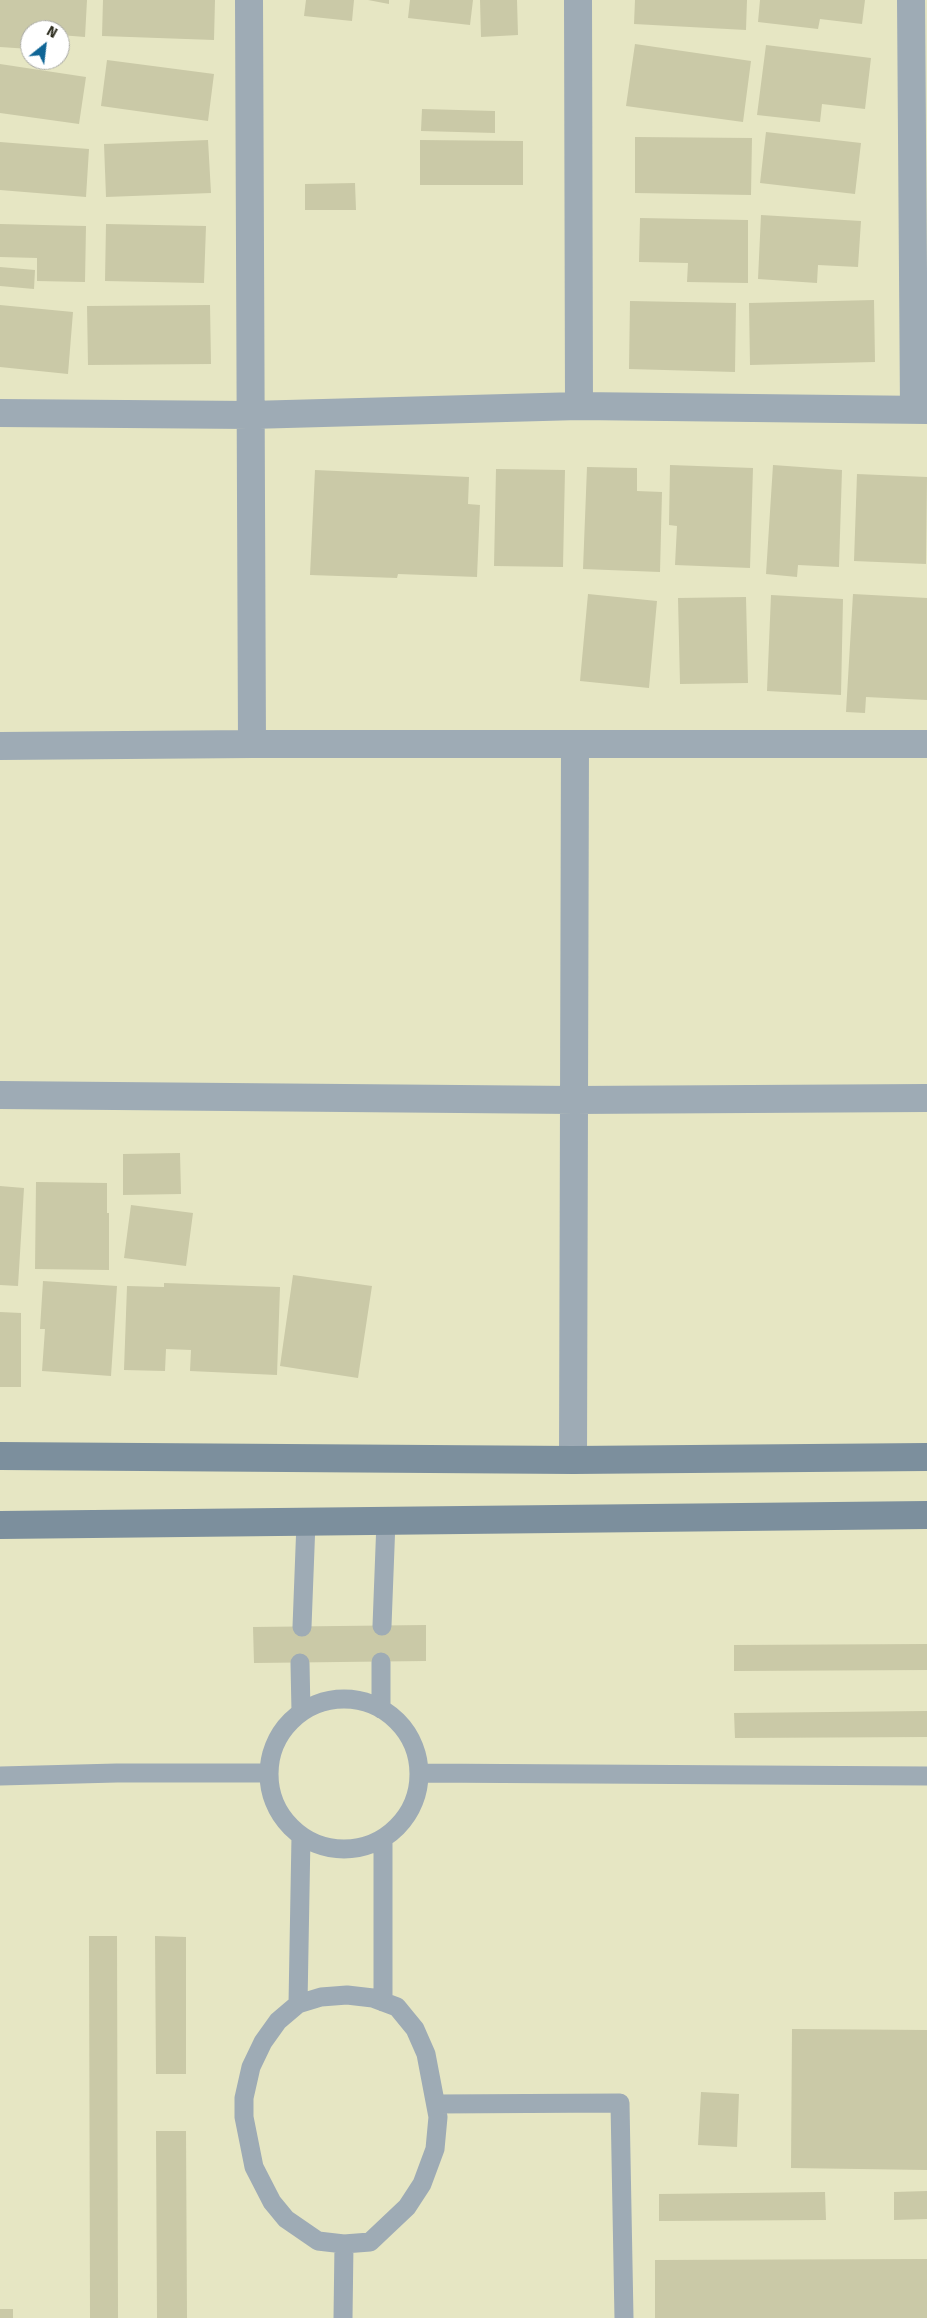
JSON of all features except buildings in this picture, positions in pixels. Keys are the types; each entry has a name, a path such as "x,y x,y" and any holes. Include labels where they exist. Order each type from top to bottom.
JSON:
{"street":[{"path":"249,0 252,744"},
{"path":"578,0 579,406"},
{"path":"0,413 250,415 579,406 921,410 911,0"},
{"path":"573,1460 575,744"},
{"path":"0,746 927,744"},
{"path":"0,1095 574,1100 927,1098"},
{"path":"0,1456 573,1460 927,1457"},
{"path":"0,1526 927,1515"}],"lane":[{"path":"382,1626 386,1521"},
{"path":"302,1626 306,1522"},
{"path":"300,1662 301,1712"},
{"path":"381,1662 381,1709"},
{"path":"346,1698 367,1702 381,1709 402,1726 414,1745 419,1774 418,1787 412,1808 400,1826 383,1839 363,1848 342,1850 320,1847 301,1836 285,1822 274,1804 268,1773 269,1761 275,1741 288,1723 301,1712 324,1701 346,1698"},
{"path":"0,1776 117,1773 268,1773"},
{"path":"419,1774 927,1776"},
{"path":"298,2004 301,1836"},
{"path":"383,1839 383,2002"},
{"path":"347,1995 383,2002 397,2007 415,2029 426,2054 438,2117 435,2149 422,2184 407,2207 370,2242 344,2244 318,2241 286,2219 272,2202 254,2167 248,2141 244,2098 251,2068 263,2042 278,2021 298,2004 321,1997 347,1995"},
{"path":"436,2104 620,2103 624,2318"},
{"path":"344,2244 344,2318"}]}
